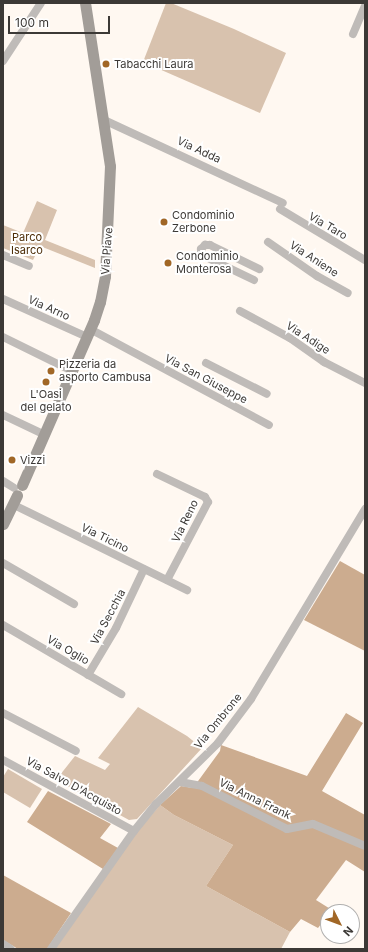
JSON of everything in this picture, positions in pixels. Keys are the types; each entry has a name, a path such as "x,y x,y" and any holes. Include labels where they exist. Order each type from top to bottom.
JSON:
{"street":[{"path":"3,61 41,3"},
{"name":"Via Piave","path":"3,524 45,435 88,333 103,293 108,246 110,173 104,120 85,3"},
{"path":"352,34 365,6"},
{"name":"Via Adda","path":"104,120 281,206"},
{"name":"Via Taro","path":"281,206 365,260"},
{"name":"Via Aniene","path":"268,242 317,276 348,293"},
{"path":"254,280 206,257 201,252 201,249 205,245 210,245 259,269"},
{"path":"3,255 30,266"},
{"name":"Via Arno","path":"3,300 88,333"},
{"name":"Via Adige","path":"240,312 290,338 324,362 365,383"},
{"name":"Via San Giuseppe","path":"88,333 269,425"},
{"path":"3,337 72,371"},
{"path":"206,363 267,394"},
{"path":"3,415 45,435"},
{"name":"Via Reno","path":"157,474 205,497 208,502 167,580"},
{"name":"Via Ticino","path":"3,481 17,493 144,569 187,590"},
{"name":"Via Ombrone","path":"51,949 134,831 156,804 218,743 251,699 365,509"},
{"path":"3,563 74,604"},
{"name":"Via Secchia","path":"88,675 116,628 144,569"},
{"name":"Via Oglio","path":"3,625 121,694"},
{"path":"3,713 76,751"},
{"name":"Via Salvo D'Acquisto","path":"3,760 134,831"},
{"name":"Via Anna Frank","path":"180,782 202,786 287,829 313,824 365,846"},
{"path":"3,944 11,949"}],"green space":[{"path":"166,3 171,3 234,29 286,53 260,113 143,62"},
{"name":"Parco Isarco","path":"37,201 57,210 45,240 95,260 95,268 40,246 33,260 3,248 3,225 23,233"},
{"path":"138,707 187,736 202,748 137,819 129,820 56,780 75,756 105,770 110,764 98,758"},
{"path":"8,769 42,789 30,808 3,792 3,777"},
{"path":"160,805 174,815 233,845 206,886 290,932 281,949 55,949 137,832"}],"shaded area":[{"path":"340,561 365,575 365,651 304,620"},
{"path":"346,713 363,723 322,791 365,815 365,872 346,860 316,900 322,904 320,904 320,925 318,928 301,919 290,932 206,886 233,845 174,815 160,805 181,786 193,788 220,751 221,745 307,776"},
{"path":"48,791 111,824 100,838 118,848 103,869 27,822"},
{"path":"3,875 71,913 47,949 18,949 3,940"}],"place":[{"name":"Tabacchi Laura","path":"106,64"},
{"name":"Condominio Zerbone","path":"164,222"},
{"name":"Condominio Monterosa","path":"168,263"},
{"name":"Pizzeria da asporto Cambusa","path":"51,371"},
{"name":"L'Oasi del gelato","path":"46,382"},
{"name":"Vizzi","path":"12,460"}]}
